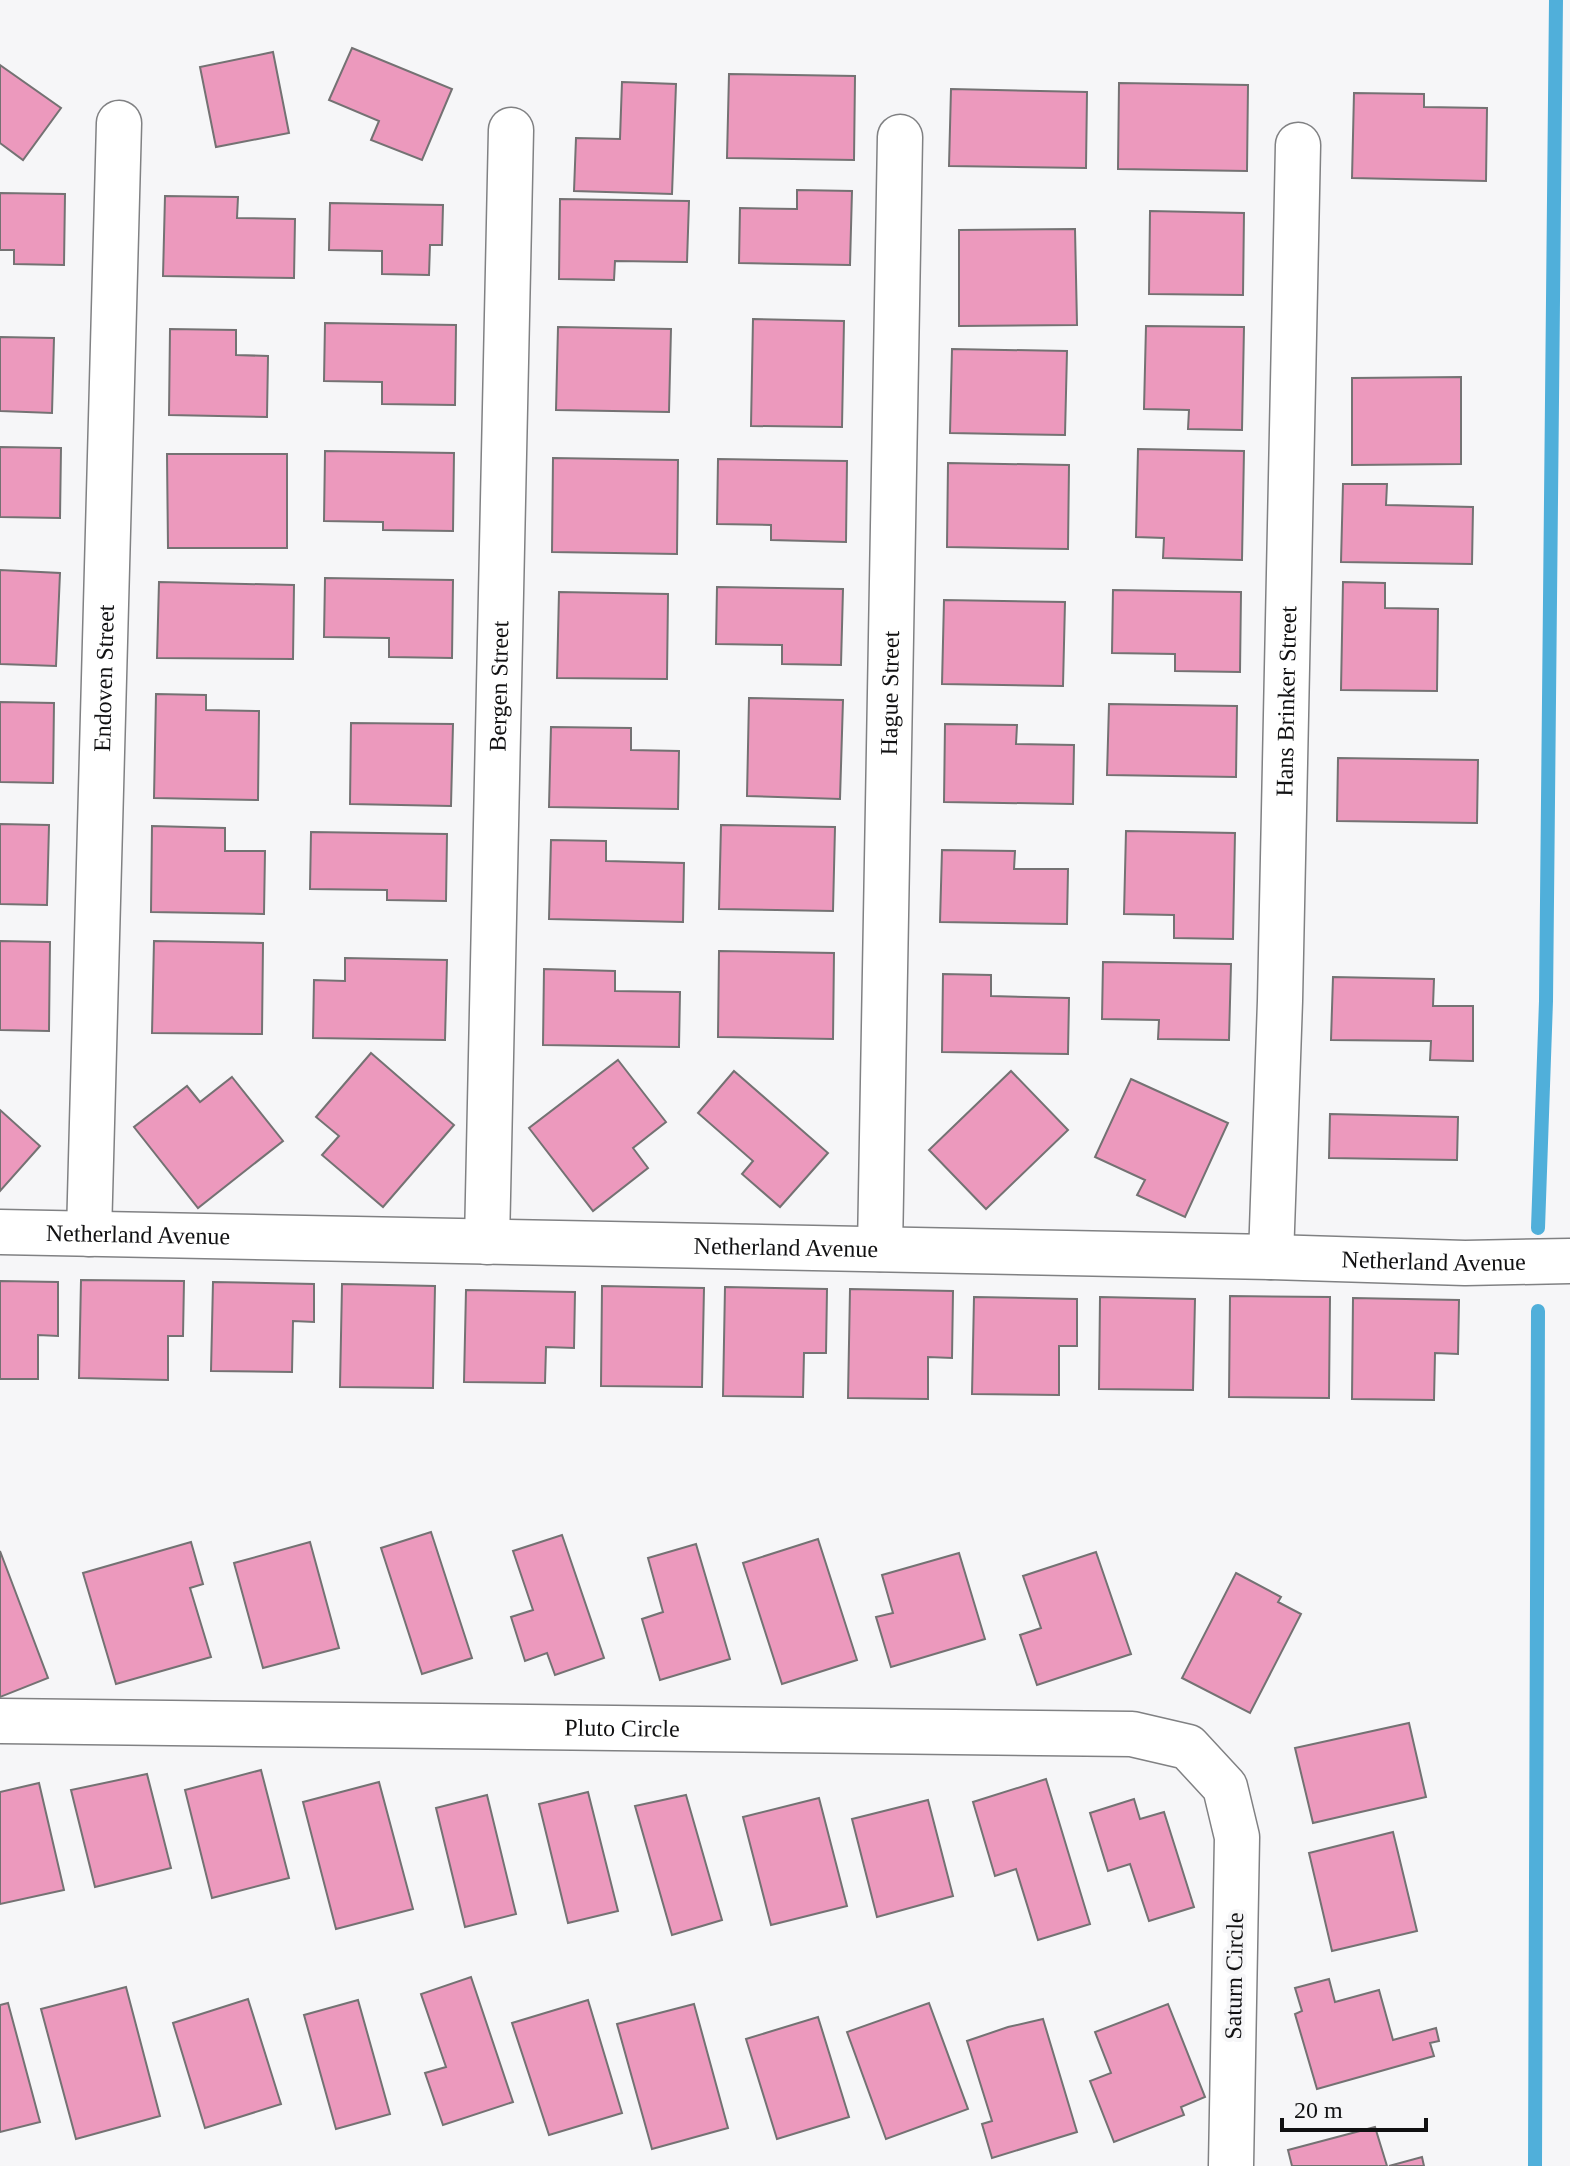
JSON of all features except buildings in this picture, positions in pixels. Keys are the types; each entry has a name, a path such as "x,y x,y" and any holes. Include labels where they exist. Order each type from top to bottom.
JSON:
{"street":[{"name":"Endoven Street","path":"89,1234 119,123"},
{"name":"Bergen Street","path":"487,1242 511,130"},
{"name":"Hague Street","path":"880,1249 900,137"},
{"name":"Hans Brinker Street","path":"1271,1257 1280,1001 1298,145"},
{"name":"Netherland Avenue","path":"0,1232 1465,1263 1570,1261"},
{"name":"Pluto Circle","path":"0,1721 1132,1734 1188,1747 1225,1787"},
{"name":"Saturn Circle","path":"1225,1787 1237,1837 1231,2166"}],"waterway":[{"path":"1538,1228 1546,1001 1556,0"},
{"path":"1535,2166 1538,1311"}]}
